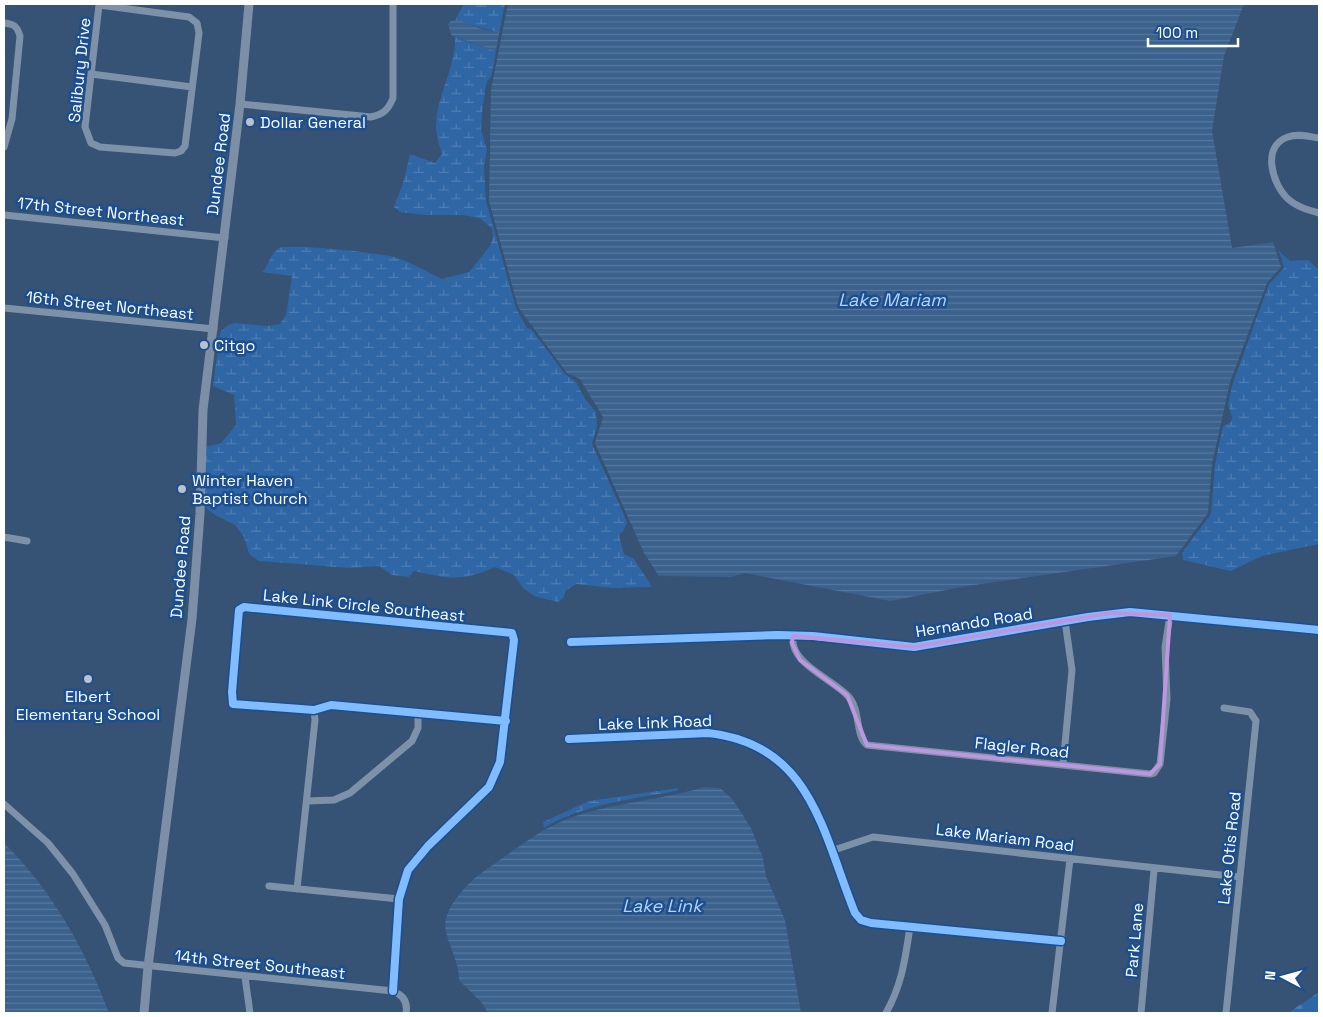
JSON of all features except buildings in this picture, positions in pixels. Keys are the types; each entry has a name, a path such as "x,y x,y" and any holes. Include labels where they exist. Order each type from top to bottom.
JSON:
{"main road":[{"name":"Dundee Road","path":"144,1013 148,967 192,619 200,514 203,410 225,238 249,4"}],"street":[{"path":"240,104 371,117 382,115 392,98 393,4"},
{"name":"Salibury Drive","path":"99,5 189,17 197,24 198,32 192,87 185,146 182,152 100,147 91,143 85,127 99,5"},
{"path":"4,23 12,24 17,28 20,36 12,119 4,147"},
{"path":"91,74 192,87"},
{"path":"1319,138 1294,135 1285,138 1276,146 1272,160 1276,184 1287,198 1301,207 1319,213"},
{"name":"17th Street Northeast","path":"4,214 225,238"},
{"name":"16th Street Northeast","path":"4,308 214,329"},
{"path":"4,537 27,541"},
{"name":"Lake Link Circle Southeast","path":"314,710 233,704 232,692 239,610 253,608 512,633 514,640 506,721"},
{"name":"Hernando Road","path":"571,642 793,636 914,647 1065,621 1130,612 1319,630"},
{"name":"Flagler Road","path":"793,636 792,644 800,660 848,696 858,717 860,736 867,745 1150,774 1159,768 1167,699 1165,647 1170,615"},
{"path":"1063,765 1072,670 1065,621"},
{"path":"297,889 316,720 314,710 331,705 506,721 500,762 489,787 417,857 408,870 399,899 393,991 401,994 405,1001 406,1013"},
{"name":"Lake Otis Road","path":"1224,708 1250,712 1256,721 1226,1013"},
{"path":"307,801 334,800 350,793 412,741 418,728 418,714"},
{"name":"Lake Link Road","path":"569,739 708,733 730,736 751,743 771,754 800,782 812,801 831,851"},
{"name":"14th Street Southeast","path":"4,804 48,843 73,874 105,926 118,958 124,963 393,991"},
{"name":"Lake Mariam Road","path":"831,851 872,837 1056,855 1070,859 1154,870 1239,878"},
{"path":"831,851 854,909 861,920 871,923 1061,941"},
{"path":"1052,1013 1070,859"},
{"name":"Park Lane","path":"1141,1013 1154,870"},
{"path":"269,886 399,899"},
{"path":"886,1013 897,994 903,975 910,927"},
{"path":"246,977 250,1013"}],"highlighted area":[{"path":"1111,613 1170,615 1160,764 1150,774 867,745 847,695 800,660 792,643 793,636 914,647"}],"green space":[{"path":"464,4 505,4 499,33 455,20"},
{"path":"455,37 496,51 491,77 487,81 482,112 481,129 487,150 484,166 486,201 516,308 527,328 531,329 565,374 576,382 585,399 596,412 597,426 592,444 627,522 624,530 619,535 624,554 634,559 652,587 612,588 576,584 565,591 564,597 558,602 534,596 523,588 514,575 495,567 473,575 455,578 414,571 409,577 392,575 379,566 349,568 259,561 249,554 244,537 235,525 215,515 204,506 205,447 221,443 236,425 234,395 213,386 220,332 228,325 235,323 267,326 280,324 286,315 292,276 262,272 276,250 286,247 300,247 337,249 389,256 409,262 442,279 469,272 490,246 493,237 492,229 481,219 464,215 425,215 400,212 394,207 403,183 410,154 435,163 442,154 436,130 437,116 452,60"},
{"path":"1279,251 1290,261 1308,260 1319,270 1319,544 1262,556 1231,571 1183,560 1182,553 1211,514 1215,464 1223,426 1231,422 1232,417 1228,405 1233,383 1269,284 1284,268"},
{"path":"678,788 677,791 591,808 558,820 544,828 543,822 589,801"},
{"path":"1319,992 1319,1013 1288,1013"}],"water":[{"name":"Lake Mariam","path":"508,4 1244,4 1224,56 1212,131 1232,248 1273,242 1281,267 1267,283 1230,382 1212,464 1208,513 1176,556 967,586 890,601 745,573 731,577 659,576 644,553 595,443 603,417 580,379 567,373 518,307 489,201 491,90"},
{"path":"451,21 461,21 499,33 496,51 451,35 448,24"},
{"name":"Lake Link","path":"704,787 720,788 733,800 751,828 763,858 766,876 785,920 801,1013 488,1013 482,1003 459,980 456,962 446,932 445,924 450,908 466,887 477,876 516,848 556,824 592,811"},
{"path":"4,843 37,881 66,922 90,967 109,1013 4,1013"}],"cycle path":[{"path":"393,991 399,899 408,870 428,846 489,787 500,762 514,640 512,633 244,607 239,610 232,692 233,704 314,710 331,705 506,721"},
{"path":"571,642 778,635 813,636 914,647 1088,617 1130,612 1319,630"},
{"path":"569,739 708,733 743,741 770,754 791,773 808,796 833,852 855,913 861,920 871,923 1061,941"}],"place":[{"name":"Dollar General","path":"250,122"},
{"name":"Citgo","path":"204,345"},
{"name":"Winter Haven Baptist Church","path":"182,489"},
{"name":"Elbert Elementary School","path":"88,679"}]}
